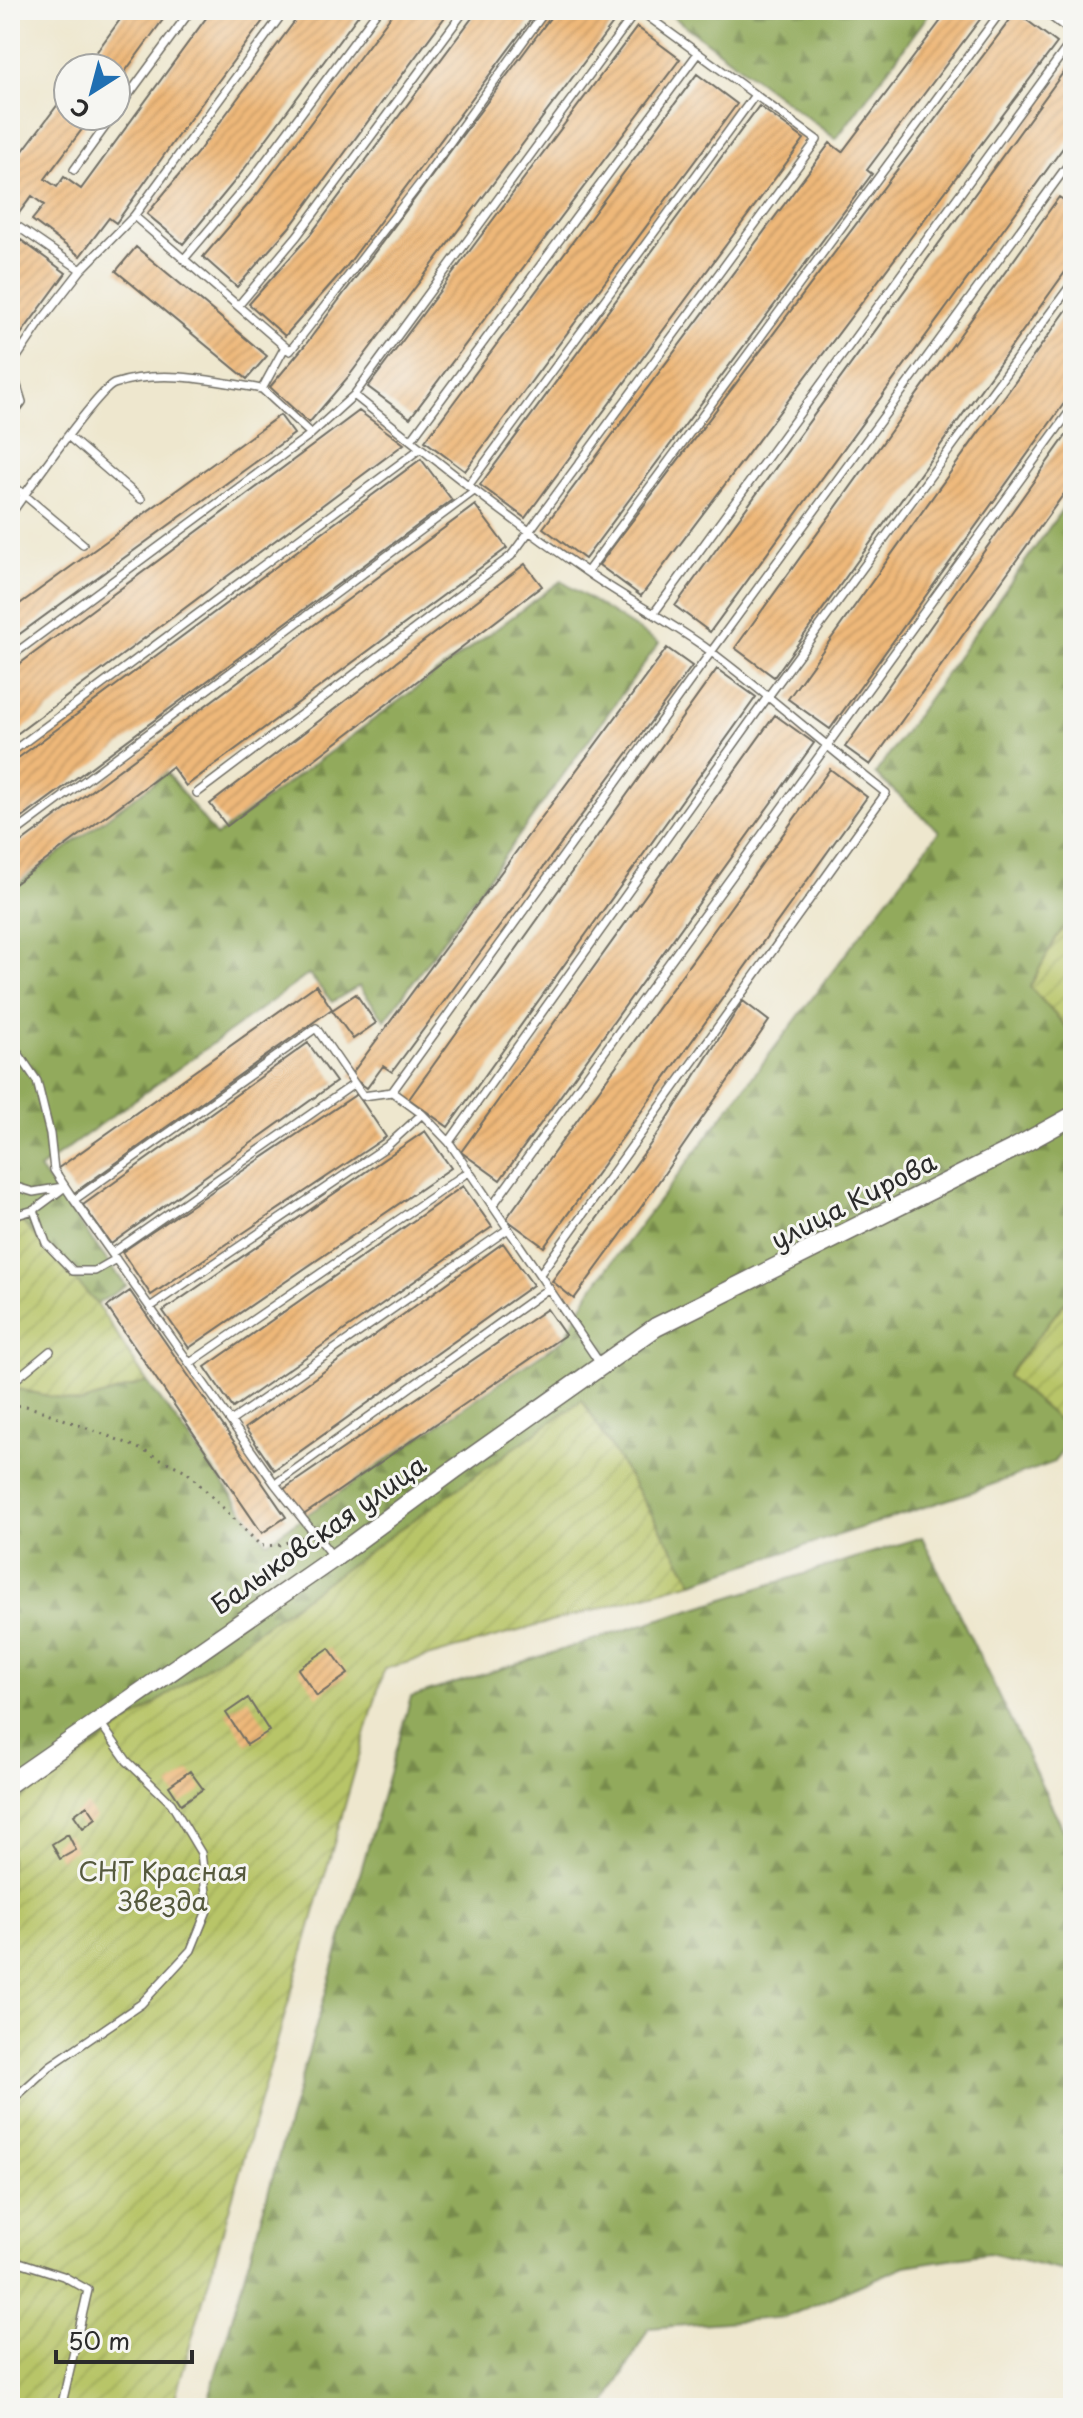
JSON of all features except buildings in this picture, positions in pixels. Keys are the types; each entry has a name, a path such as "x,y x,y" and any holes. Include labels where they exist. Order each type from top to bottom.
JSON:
{"street":[{"name":"улица Кирова","path":"656,1327 1073,1116"},
{"name":"Балыковская улица","path":"10,1783 334,1558 656,1327"}],"lane":[{"path":"132,90 191,10"},
{"path":"10,418 22,402 11,366 42,320 81,270 134,216 285,10"},
{"path":"184,259 253,178 378,10"},
{"path":"238,306 297,236 465,10"},
{"path":"134,216 290,351 422,181 546,10"},
{"path":"10,657 311,434 354,395 638,10 817,140 511,556 197,793"},
{"path":"587,572 1002,10"},
{"path":"1042,10 1073,33"},
{"path":"654,613 1073,39"},
{"path":"411,440 698,53"},
{"path":"10,831 13,834 26,825 471,488 755,95"},
{"path":"74,170 101,132"},
{"path":"392,1092 1073,158"},
{"path":"10,236 17,226 81,270"},
{"path":"449,1142 767,698 1073,282"},
{"path":"262,389 285,347"},
{"path":"10,515 111,384 155,376 217,381 262,389 311,434"},
{"path":"354,395 530,531 587,572 711,652 886,793 540,1274"},
{"path":"493,1205 1073,407"},
{"path":"68,436 141,499"},
{"path":"10,753 421,448"},
{"path":"10,483 83,544"},
{"path":"74,1200 316,1028 363,1096 392,1092 422,1114 449,1142 601,1365"},
{"path":"10,1041 37,1081 50,1134 54,1170 275,1484 334,1558"},
{"path":"34,1210 46,1243 73,1271 95,1271 354,1084"},
{"path":"150,1307 386,1147 422,1114"},
{"path":"190,1363 468,1172"},
{"path":"10,1185 33,1192 65,1187"},
{"path":"10,1217 34,1210 65,1187"},
{"path":"231,1421 508,1229"},
{"path":"275,1484 549,1288"},
{"path":"10,1384 50,1351"},
{"path":"10,2102 50,2066 141,2004 191,1950 208,1908 201,1853 171,1803 127,1761 98,1719"},
{"path":"10,2259 63,2276 88,2290 61,2408"}],"path":[{"path":"10,1405 42,1411 129,1444 186,1471 261,1546 279,1545 315,1534"}],"green space":[{"path":"664,10 932,10 836,139"},
{"path":"1073,494 1073,915 1056,938 1030,987 1073,1034 1073,1292 1007,1376 1072,1431 1055,1462 693,1582 582,1400 10,1807 10,1396 19,1389 79,1403 147,1382 267,1542 565,1338 590,1291 939,831 875,774"},
{"path":"561,581 659,643 385,1020 359,986 332,1002 309,974 39,1169 126,1286 97,1304 10,1209 10,890 167,773 216,836"},
{"path":"1073,915 1073,1034 1030,987 1056,938"},
{"path":"10,1209 97,1304 147,1382 79,1403 19,1389 10,1396"},
{"path":"1073,1292 1073,1431 1072,1431 1007,1376"},
{"name":"СНТ Красная Звезда","path":"582,1400 693,1582 384,1669 172,2408 10,2408 10,1807"},
{"path":"922,1537 1073,1850 1073,2273 988,2253 905,2266 786,2317 649,2328 604,2408 206,2408 411,1697"}]}
